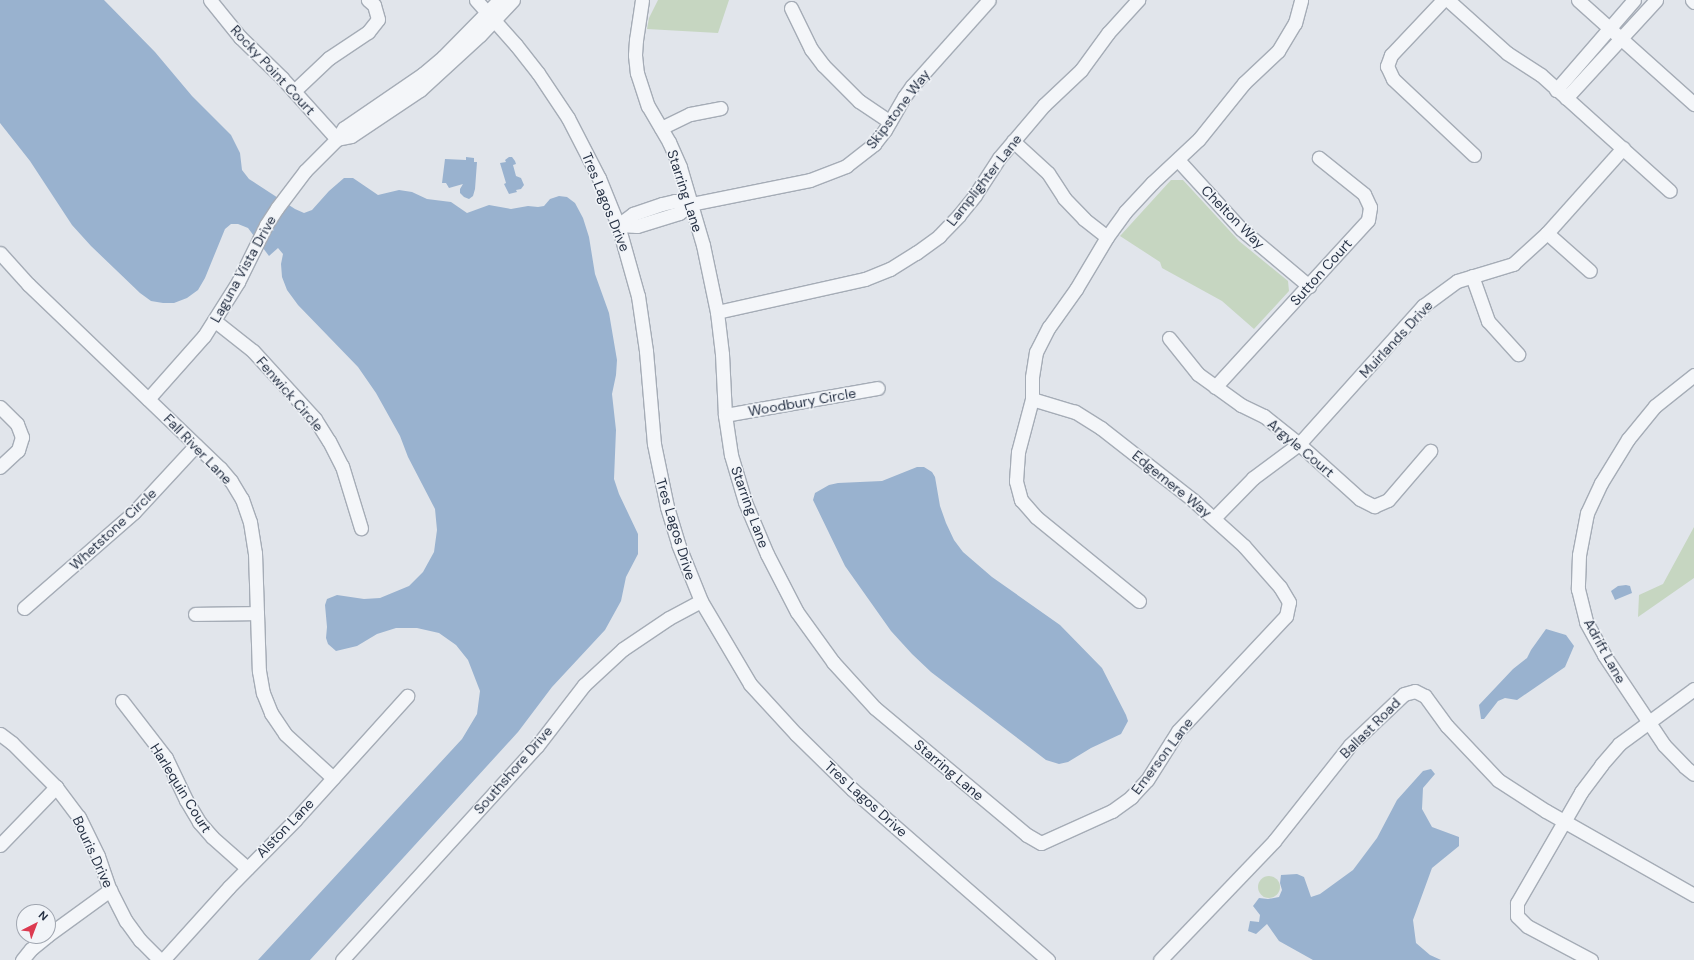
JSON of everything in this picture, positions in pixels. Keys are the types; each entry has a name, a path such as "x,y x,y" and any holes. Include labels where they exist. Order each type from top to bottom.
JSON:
{"street":[{"name":"Rocky Point Court","path":"210,0 240,37 294,91 338,139"},
{"path":"294,91 329,58 368,32 378,20 374,5 368,0"},
{"name":"Tres Lagos Drive","path":"476,0 538,73 568,118 599,178 618,225 632,269 642,322 650,410 658,471 678,544 701,601 750,684 796,734 852,789 1048,960"},
{"name":"Laguna Vista Drive","path":"491,17 499,0"},
{"name":"Laguna Vista Drive","path":"148,399 184,359 215,321 238,282 254,246 289,190 305,170 338,139 344,128 423,74 443,56 513,0"},
{"name":"Starring Lane","path":"642,0 636,40 635,55 637,73 648,106 661,128 680,167 712,283 722,354 725,415 736,475 755,526 797,612 833,662 875,708 1027,836 1041,843"},
{"name":"Skipstone Way","path":"618,225 637,226 679,213 691,204 810,180 831,173 861,156 874,144 890,122 912,86 989,0"},
{"name":"Lamplighter Lane","path":"717,312 865,279 890,269 916,253 939,236 975,195 999,158 1013,141 1044,105 1081,70 1108,33 1138,0"},
{"path":"1139,601 1036,517 1021,500 1016,481 1018,452 1032,398 1032,377 1036,352 1049,327 1076,289 1107,237 1125,212 1152,183 1199,139 1244,83 1278,51 1295,22 1301,0"},
{"path":"1443,0 1390,55 1387,66 1393,79 1474,155"},
{"path":"1448,0 1507,53 1541,75 1670,191"},
{"path":"1578,0 1694,104"},
{"path":"1561,94 1585,56 1635,0 1647,10"},
{"path":"1561,94 1595,65 1656,0"},
{"path":"791,8 811,49 823,65 859,101 890,122"},
{"path":"1585,56 1595,65"},
{"path":"661,128 690,114 720,108"},
{"path":"1013,141 1048,173 1064,198 1084,219 1107,237"},
{"name":"Muirlands Drive","path":"1214,518 1253,478 1299,444 1423,306 1457,281 1513,264 1547,234 1623,148"},
{"name":"Sutton Court","path":"1215,387 1368,220 1370,207 1364,194 1319,158"},
{"name":"Chelton Way","path":"1178,160 1241,229 1309,286"},
{"path":"1547,234 1590,272"},
{"name":"Fall River Lane","path":"0,253 33,289 220,468 231,481 242,499 250,522 255,553 259,671 263,692 271,713 285,734 333,778"},
{"path":"1472,276 1488,321 1518,354"},
{"name":"Fenwick Circle","path":"215,321 252,351 314,419 329,440 342,466 361,528"},
{"name":"Argyle Court","path":"1169,338 1198,374 1241,405 1264,416 1299,444 1360,499 1374,506 1388,500 1430,451"},
{"name":"Adrift Lane","path":"1694,375 1655,406 1628,439 1601,482 1587,513 1579,556 1578,588 1586,622 1604,656 1647,722 1684,767 1694,774"},
{"name":"Woodbury Circle","path":"725,415 878,388"},
{"name":"Edgemere Way","path":"1032,398 1076,412 1102,428 1214,518 1244,546 1280,587 1289,602"},
{"path":"0,407 17,424 22,437 18,450 0,468"},
{"name":"Whetstone Circle","path":"24,608 134,512 196,445"},
{"name":"Southshore Drive","path":"342,960 537,746 584,685 623,649 669,618 701,601"},
{"name":"Emerson Lane","path":"1041,843 1112,811 1131,797 1147,780 1178,731 1286,616 1289,602"},
{"path":"195,614 257,613"},
{"path":"1591,960 1527,926 1517,916 1517,903 1581,792 1600,765 1619,744 1694,689"},
{"name":"Ballast Road","path":"1163,959 1274,841 1350,745 1404,694 1415,691 1425,696 1460,742 1498,780 1564,821 1694,895"},
{"name":"Alston Lane","path":"163,960 246,868 333,778 407,696"},
{"name":"Harlequin Court","path":"122,701 166,758 186,800 199,822 212,837 246,868"},
{"name":"Bouris Drive","path":"0,734 12,743 56,787 79,817 98,856 110,890 126,920 140,940 160,960"},
{"path":"0,845 56,787"},
{"path":"56,930 110,890"},
{"path":"22,960 31,949 38,944"}],"green space":[{"path":"658,0 729,0 718,33 647,29 649,18"},
{"path":"1171,180 1183,180 1239,241 1288,281 1289,291 1254,329 1222,301 1162,268 1160,262 1120,236"},
{"path":"1694,527 1694,578 1638,617 1639,595 1663,584"},
{"path":"1265,876 1273,876 1280,883 1280,891 1273,898 1265,898 1258,891 1258,883"}],"water":[{"path":"0,0 104,0 155,52 192,96 231,135 240,153 242,170 249,179 295,209 304,213 312,210 329,191 344,178 353,178 378,195 399,190 412,192 427,199 451,202 467,213 489,205 511,209 528,206 538,207 544,206 550,199 559,196 567,197 575,203 583,218 589,237 595,274 609,313 617,360 612,394 616,430 614,479 619,494 638,534 638,554 626,577 621,601 605,630 552,687 518,732 310,960 258,960 462,739 477,714 480,691 468,660 456,645 439,633 417,628 396,628 377,634 357,646 336,651 328,644 326,638 327,627 325,605 327,599 337,595 364,599 380,598 409,586 423,572 434,552 437,530 435,509 408,457 400,436 376,393 358,367 298,305 287,290 282,277 281,264 283,254 278,248 269,256 248,228 238,224 231,224 225,229 205,278 198,290 187,298 174,303 163,303 151,301 140,293 91,246 72,225 30,161 0,123"},
{"path":"466,157 474,158 474,162 477,162 475,189 473,196 469,199 460,193 460,189 463,184 449,188 446,183 442,183 445,159 466,160"},
{"path":"512,157 515,161 516,164 513,165 516,176 521,178 524,185 521,189 516,190 517,192 509,194 504,184 506,183 500,163 506,162 505,160"},
{"path":"917,467 924,467 932,472 935,477 940,506 946,523 954,540 963,552 992,577 1060,625 1102,668 1128,721 1121,734 1091,748 1068,762 1059,764 1046,760 931,672 891,631 845,566 813,500 815,493 829,485 838,483 882,481"},
{"path":"1618,586 1630,586 1632,593 1615,600 1611,591"},
{"path":"1546,629 1566,635 1574,646 1565,667 1517,700 1505,698 1498,701 1484,719 1481,719 1479,705 1513,669 1527,658"},
{"path":"1431,769 1435,774 1423,788 1422,809 1432,827 1459,837 1459,846 1432,868 1413,920 1416,943 1430,955 1441,960 1313,960 1279,941 1267,924 1256,934 1248,931 1250,921 1259,922 1260,915 1253,906 1259,898 1268,899 1279,897 1282,890 1280,883 1281,875 1297,874 1304,877 1311,897 1320,894 1353,870 1377,838 1397,800 1423,771"}]}
